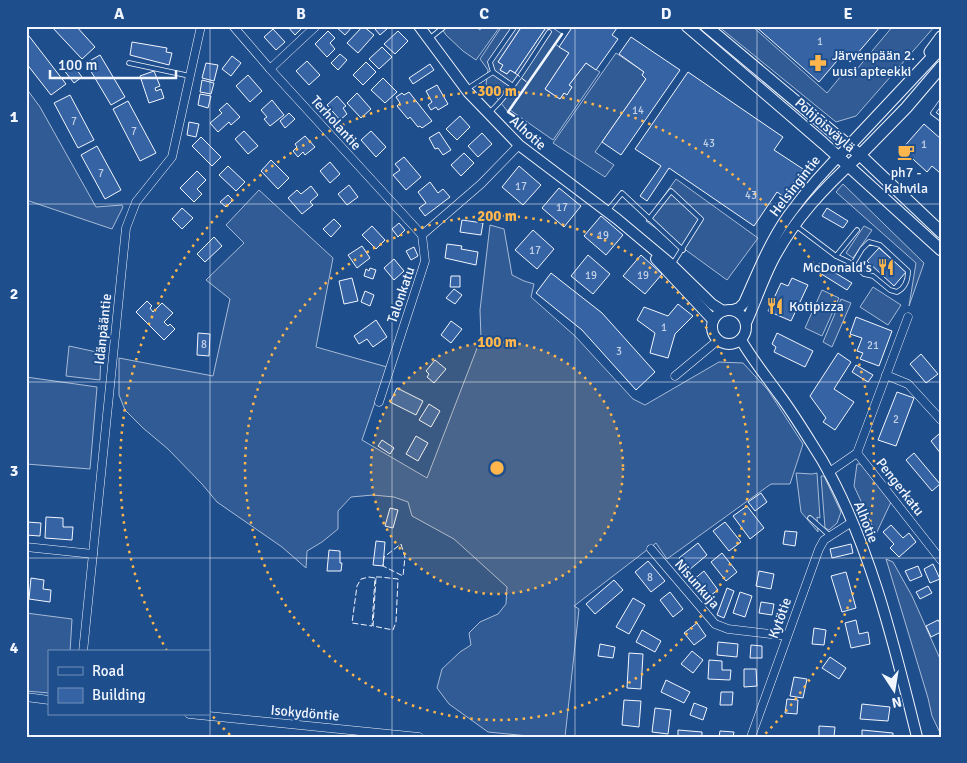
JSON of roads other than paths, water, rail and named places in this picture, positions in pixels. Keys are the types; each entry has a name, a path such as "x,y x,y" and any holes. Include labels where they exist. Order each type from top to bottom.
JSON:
{"main road":[{"name":"Pohjoisväylä","path":"687,26 838,156 941,250"},
{"name":"Pohjoisväylä","path":"706,26 860,155 941,232"},
{"path":"913,76 941,37"},
{"name":"Helsingintie","path":"849,146 941,48"},
{"name":"Helsingintie","path":"860,155 906,108 941,67"}],"street":[{"name":"Idänpääntie","path":"83,650 126,228 136,202 172,157 201,26"},
{"name":"Terholantie","path":"233,26 422,235"},
{"path":"270,69 316,26"},
{"name":"Alhotie","path":"419,26 467,90 519,145 617,219 712,304 728,311"},
{"path":"422,235 481,184 519,145"},
{"name":"Helsingintie","path":"728,311 739,308 744,302 768,251 838,156 849,146"},
{"name":"Helsingintie","path":"746,323 791,221 860,155"},
{"name":"Talonkatu","path":"378,402 425,262 422,235"},
{"name":"Alhotie","path":"670,268 713,320"},
{"path":"728,311 738,313 746,323 746,333 741,340 729,345 718,341 712,331 713,320 717,314 728,311"},
{"path":"828,472 857,453 908,317"},
{"name":"Alhotie","path":"741,340 751,358 779,394 828,472 852,522 882,604 917,737"},
{"path":"675,376 718,341"},
{"path":"886,374 908,384 941,420"},
{"name":"Pengerkatu","path":"857,453 941,560"},
{"name":"Kytötie","path":"750,737 819,549 824,540 852,522"},
{"path":"26,547 93,554"},
{"name":"Nisunkuja","path":"651,550 714,624 735,630 787,636"},
{"path":"26,698 48,700"},
{"name":"Isokydöntie","path":"210,716 419,737"},
{"path":"324,737 325,727"}],"lane":[{"path":"429,40 445,26"},
{"path":"513,86 494,72 490,62 515,26"},
{"path":"488,114 502,101 549,32"},
{"path":"129,63 190,76"},
{"path":"467,90 494,72"},
{"path":"941,102 933,112 941,119"},
{"path":"649,219 671,191 702,219 670,268"},
{"path":"607,211 622,193 683,250"},
{"path":"791,221 836,256 853,264 864,274 873,276 890,290 897,292 906,284 908,278 908,271 880,245 869,242 862,248 853,264"},
{"path":"836,256 857,230"},
{"path":"810,518 830,536"}],"place":[{"name":"Järvenpään 2. uusi apteekki","path":"818,63"},
{"name":"ph7 - Kahvila","path":"906,152"},
{"name":"McDonald's","path":"886,267"},
{"name":"Kotipizza","path":"775,306"}]}
